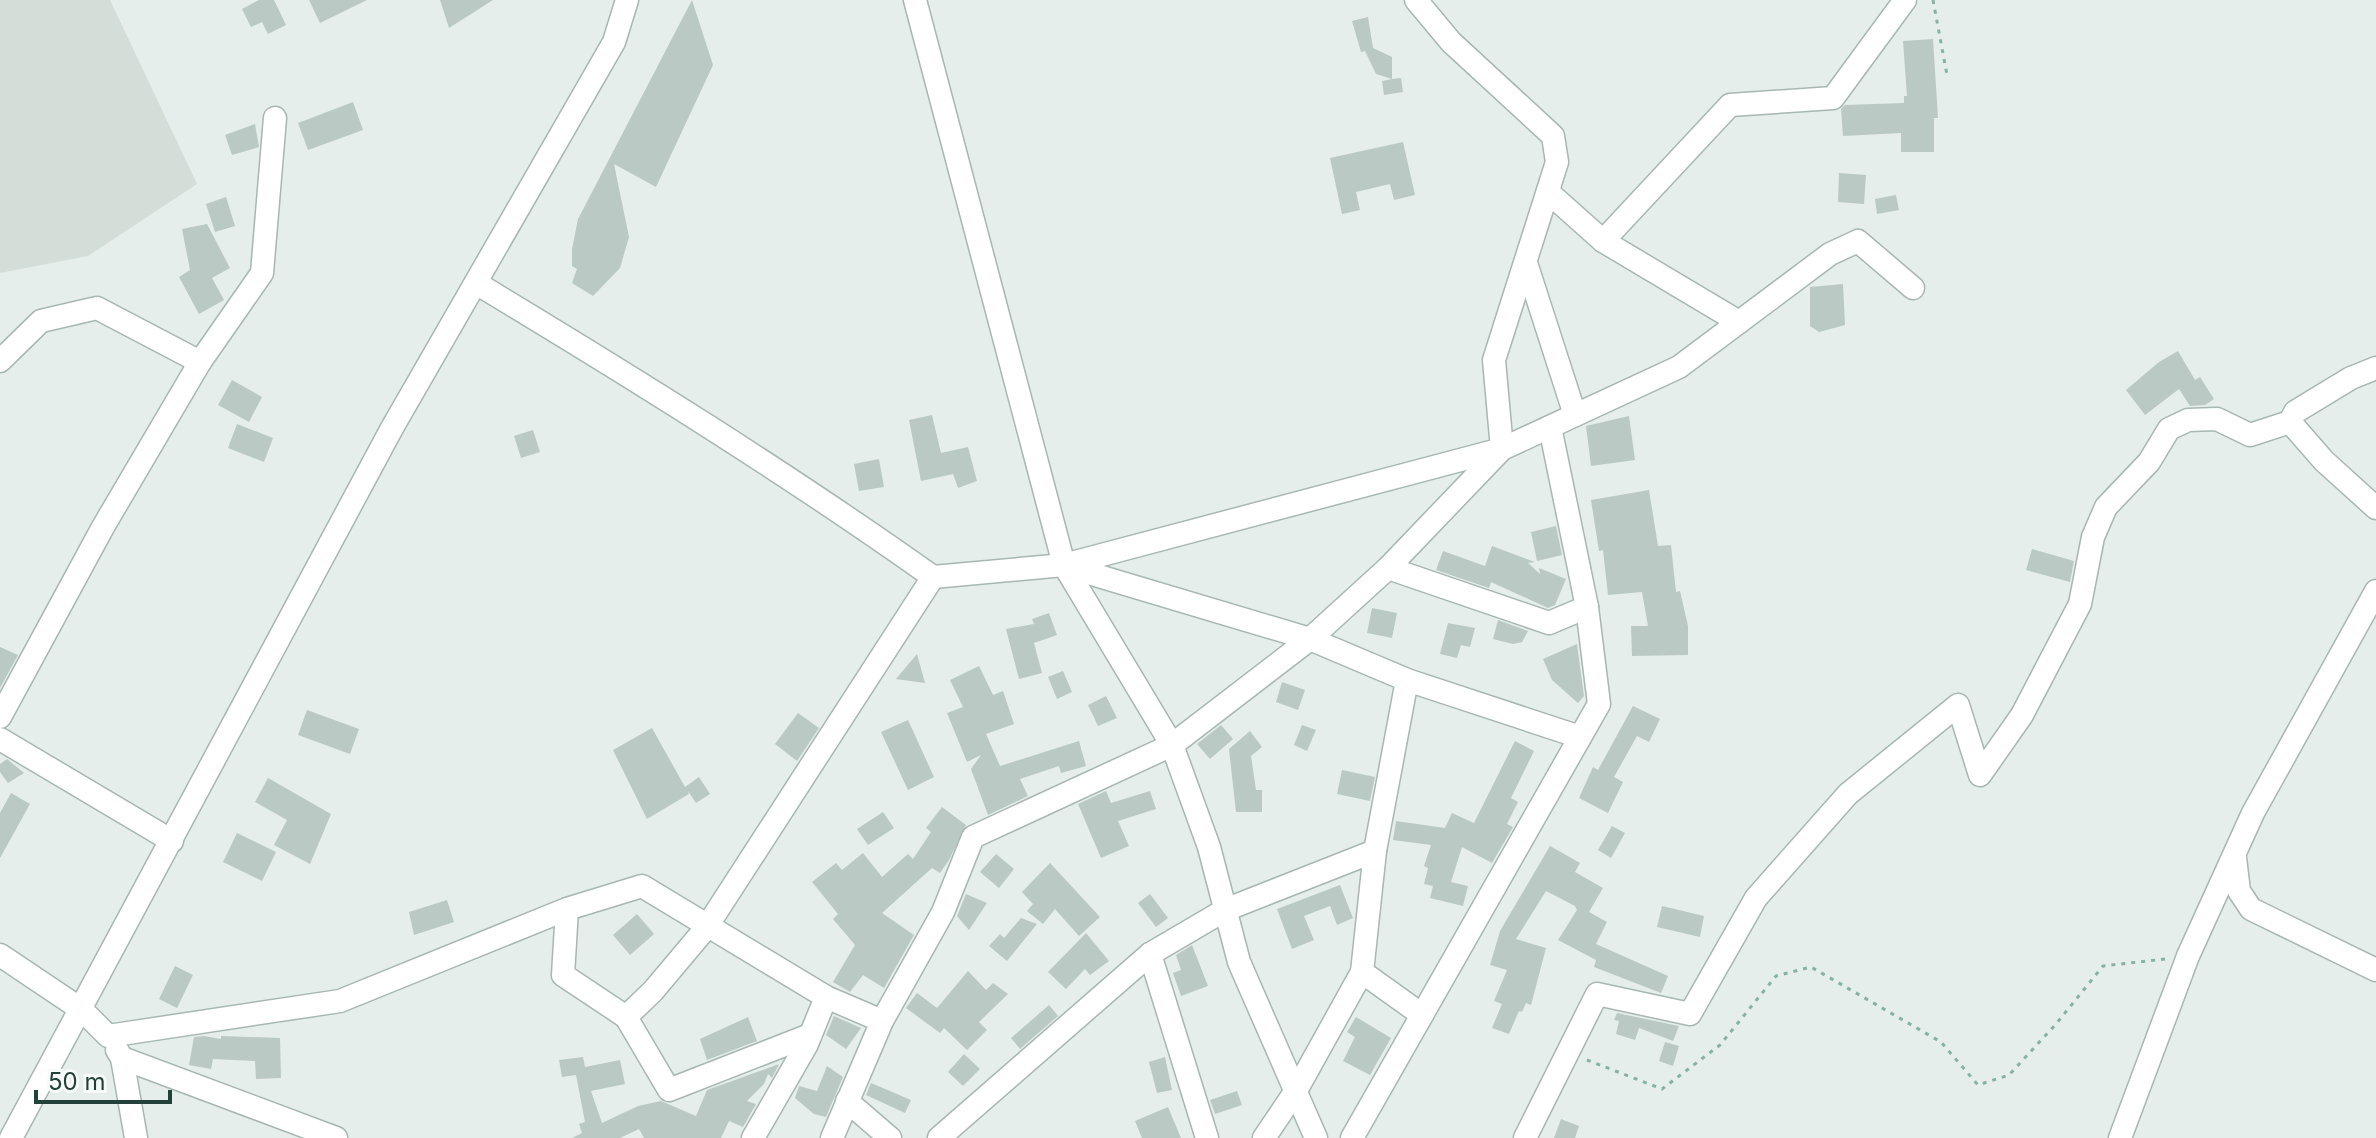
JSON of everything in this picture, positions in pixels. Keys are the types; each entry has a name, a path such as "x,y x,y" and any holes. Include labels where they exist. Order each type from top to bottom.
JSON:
{"street":[{"path":"11,1138 392,428 614,42 627,0"},
{"path":"915,0 1064,565 1172,745 1209,847 1239,962 1316,1138"},
{"path":"832,1138 882,1021 943,912 973,837 1172,745 1310,639 1388,568 1502,449 1494,360 1557,162 1553,136 1451,42 1416,0"},
{"path":"1603,241 1730,105 1833,98 1905,0"},
{"path":"0,717 103,527 200,362 262,273 275,118"},
{"path":"1548,192 1603,241 1739,322"},
{"path":"476,283 664,396 810,490 933,577 1064,565 1502,449 1679,367 1830,254 1858,241 1913,288"},
{"path":"1526,263 1575,415"},
{"path":"0,361 41,321 97,308 200,362"},
{"path":"1525,1138 1597,994 1690,1014 1756,898 1848,794 1958,705 1980,775 2022,715 2080,604 2093,537 2106,507 2149,462 2169,429 2188,420 2217,419 2250,435 2290,422 2295,412 2351,378 2376,368"},
{"path":"2290,422 2315,451 2376,508"},
{"path":"1352,1138 1599,704 1587,607 1550,427"},
{"path":"1064,565 1310,639 1407,680 1580,737"},
{"path":"1388,568 1549,623 1587,607"},
{"path":"626,1017 653,991 706,928 933,577"},
{"path":"2120,1138 2188,956 2253,813 2376,591"},
{"path":"1264,1138 1297,1089 1362,972 1375,851 1407,680"},
{"path":"0,739 172,841"},
{"path":"939,1138 1150,954 1225,910 1375,851"},
{"path":"2235,854 2239,891 2251,909 2376,970"},
{"path":"108,1036 340,1001 567,909 642,886 706,928 826,997 882,1021"},
{"path":"567,909 563,975 626,1017 669,1090 810,1035"},
{"path":"1150,954 1207,1138"},
{"path":"0,955 82,1010 108,1036 122,1058 136,1138"},
{"path":"1362,972 1422,1015"},
{"path":"753,1138 810,1035 826,997"},
{"path":"122,1058 336,1138"},
{"path":"847,1101 890,1138"}],"path":[{"path":"1933,0 1947,75"},
{"path":"1567,1053 1662,1089 1720,1045 1776,976 1811,967 1941,1042 1978,1085 2009,1075 2103,966 2188,956"}],"shaded area":[{"path":"0,0 110,0 197,184 88,256 0,273"}],"building":[{"path":"259,0 274,0 286,25 268,34 262,22 251,27 242,9"},
{"path":"309,0 367,0 320,23"},
{"path":"440,0 493,0 449,28"},
{"path":"692,0 713,65 656,187 614,164 629,237 620,268 593,296 572,283 577,269 572,266 572,249 578,219"},
{"path":"1368,17 1373,48 1392,57 1392,79 1376,74 1365,51 1361,52 1352,21"},
{"path":"1933,39 1938,118 1934,118 1934,152 1901,152 1901,133 1843,136 1841,109 1845,105 1904,103 1904,96 1907,96 1903,41"},
{"path":"1401,78 1403,92 1384,95 1382,81"},
{"path":"353,102 363,130 308,150 298,123"},
{"path":"255,124 259,147 232,155 225,135"},
{"path":"1403,142 1415,195 1394,200 1390,184 1356,192 1360,210 1342,214 1330,158"},
{"path":"1839,173 1866,175 1864,204 1838,202"},
{"path":"1896,195 1899,210 1877,214 1875,199"},
{"path":"226,197 235,226 215,232 206,204"},
{"path":"207,224 230,268 212,278 224,300 199,314 179,277 190,270 182,229"},
{"path":"1843,284 1845,325 1819,332 1810,326 1810,287"},
{"path":"2178,351 2195,380 2200,377 2214,399 2205,405 2190,406 2179,389 2145,415 2126,390 2159,362"},
{"path":"232,380 262,397 249,422 218,405"},
{"path":"932,415 941,453 968,447 977,481 958,488 953,474 921,481 909,420"},
{"path":"1629,416 1635,460 1591,466 1586,426"},
{"path":"237,424 273,438 264,462 228,448"},
{"path":"533,430 540,452 521,458 514,436"},
{"path":"879,459 884,487 859,491 854,464"},
{"path":"1649,490 1658,546 1671,545 1676,592 1680,591 1688,626 1688,655 1632,656 1631,626 1648,626 1642,592 1608,595 1603,550 1599,551 1591,500"},
{"path":"1556,526 1562,555 1537,561 1531,532"},
{"path":"1492,546 1535,562 1528,563 1540,574 1539,568 1566,579 1555,605 1548,608 1491,582 1489,588 1436,570 1443,551 1485,566"},
{"path":"2032,549 2074,561 2070,582 2026,570"},
{"path":"1372,608 1397,613 1392,638 1367,633"},
{"path":"1049,613 1057,635 1034,643 1042,673 1019,679 1006,629 1034,624 1032,619"},
{"path":"1498,620 1528,631 1522,642 1513,644 1493,639"},
{"path":"1448,623 1475,628 1470,647 1461,645 1457,658 1440,654"},
{"path":"1577,644 1584,696 1578,703 1552,680 1543,659"},
{"path":"0,647 18,655 0,688"},
{"path":"917,654 925,683 896,679"},
{"path":"979,666 993,695 1003,691 1014,724 986,734 1000,766 1079,741 1086,766 1061,773 1059,766 1020,779 1028,796 988,815 971,769 981,755 967,762 947,713 963,707 950,680"},
{"path":"1063,671 1072,692 1057,699 1048,677"},
{"path":"1282,682 1305,690 1298,710 1276,702"},
{"path":"1106,696 1117,718 1098,726 1088,705"},
{"path":"1633,706 1660,719 1649,742 1637,736 1614,777 1623,782 1608,813 1579,798 1593,767 1598,770"},
{"path":"307,710 359,729 350,754 298,735"},
{"path":"798,713 819,728 797,761 775,744"},
{"path":"908,720 934,777 908,790 881,732"},
{"path":"1221,725 1233,739 1210,759 1197,744"},
{"path":"1302,725 1316,730 1307,751 1294,745"},
{"path":"652,728 685,787 699,777 710,794 696,803 688,791 689,794 647,819 613,750"},
{"path":"1250,731 1262,747 1251,756 1256,790 1262,790 1262,812 1236,812 1229,749"},
{"path":"1515,741 1534,751 1511,798 1518,802 1507,824 1513,827 1492,863 1462,847 1451,882 1468,886 1463,906 1430,898 1433,886 1424,884 1428,868 1424,866 1431,845 1393,840 1396,821 1445,828 1452,813 1474,823"},
{"path":"7,759 24,773 8,783 0,772 0,764"},
{"path":"1342,770 1375,777 1370,801 1337,794"},
{"path":"268,778 331,814 310,864 274,845 287,820 255,802"},
{"path":"1106,791 1111,803 1150,791 1156,809 1118,821 1129,846 1101,858 1078,804"},
{"path":"11,793 30,804 0,858 0,813"},
{"path":"942,807 966,825 949,860 940,873 932,868 882,913 914,935 884,988 863,975 850,992 833,982 855,945 833,919 838,914 812,882 836,863 842,870 863,853 882,877 908,854 913,859 931,832 926,828"},
{"path":"883,812 894,828 868,845 857,829"},
{"path":"1612,826 1625,833 1611,858 1598,850"},
{"path":"237,833 276,852 262,881 223,862"},
{"path":"1550,846 1580,863 1575,872 1603,888 1589,912 1607,922 1596,944 1668,976 1661,993 1594,967 1596,960 1558,940 1577,910 1575,906 1546,891 1516,939 1546,948 1531,1005 1526,1003 1522,1012 1519,1011 1509,1034 1492,1028 1502,1004 1494,1001 1507,970 1490,965 1500,931"},
{"path":"996,854 1014,869 999,888 980,872"},
{"path":"1050,863 1100,917 1079,936 1055,909 1043,924 1027,911 1033,904 1022,892"},
{"path":"1340,885 1353,918 1337,925 1330,906 1304,916 1314,940 1292,949 1277,909"},
{"path":"966,894 987,903 969,930 957,916"},
{"path":"1150,894 1168,918 1156,927 1138,903"},
{"path":"447,900 454,922 414,935 409,912"},
{"path":"1662,906 1704,916 1700,937 1657,927"},
{"path":"637,914 654,934 630,955 613,935"},
{"path":"1021,918 1037,924 1007,961 989,946 1000,934 1004,938"},
{"path":"1086,933 1109,961 1090,975 1085,969 1066,989 1048,972"},
{"path":"1192,945 1208,986 1181,996 1173,973 1181,970 1176,955"},
{"path":"175,966 193,975 177,1008 159,999"},
{"path":"968,971 986,990 993,983 1008,994 979,1022 987,1030 967,1050 944,1028 940,1033 906,1008 917,993 937,1008"},
{"path":"1049,1005 1058,1016 1020,1049 1011,1038"},
{"path":"1617,1013 1679,1026 1673,1041 1639,1028 1635,1040 1616,1034 1619,1021 1614,1020"},
{"path":"834,1016 861,1028 846,1049 826,1035"},
{"path":"748,1017 757,1041 707,1060 700,1039"},
{"path":"1356,1017 1391,1038 1370,1075 1343,1061 1355,1037 1347,1032"},
{"path":"221,1036 280,1038 281,1078 256,1079 255,1061 213,1059 211,1069 189,1065 194,1037 221,1039"},
{"path":"1665,1042 1679,1046 1673,1066 1659,1061"},
{"path":"964,1054 980,1069 963,1086 948,1072"},
{"path":"583,1057 585,1067 620,1060 625,1084 591,1091 602,1123 638,1106 661,1101 696,1116 707,1090 779,1064 772,1078 768,1074 764,1084 747,1101 756,1104 743,1127 729,1121 721,1138 644,1138 639,1129 620,1138 572,1138 582,1133 579,1124 585,1122 576,1075 562,1077 559,1060"},
{"path":"1165,1057 1172,1090 1157,1093 1149,1062"},
{"path":"827,1066 843,1077 826,1117 814,1114 795,1098 799,1086 817,1091"},
{"path":"871,1083 911,1100 905,1113 866,1095"},
{"path":"1237,1091 1242,1105 1215,1114 1210,1100"},
{"path":"1168,1107 1181,1138 1142,1138 1135,1121"},
{"path":"1561,1119 1579,1126 1575,1138 1554,1138"}]}
